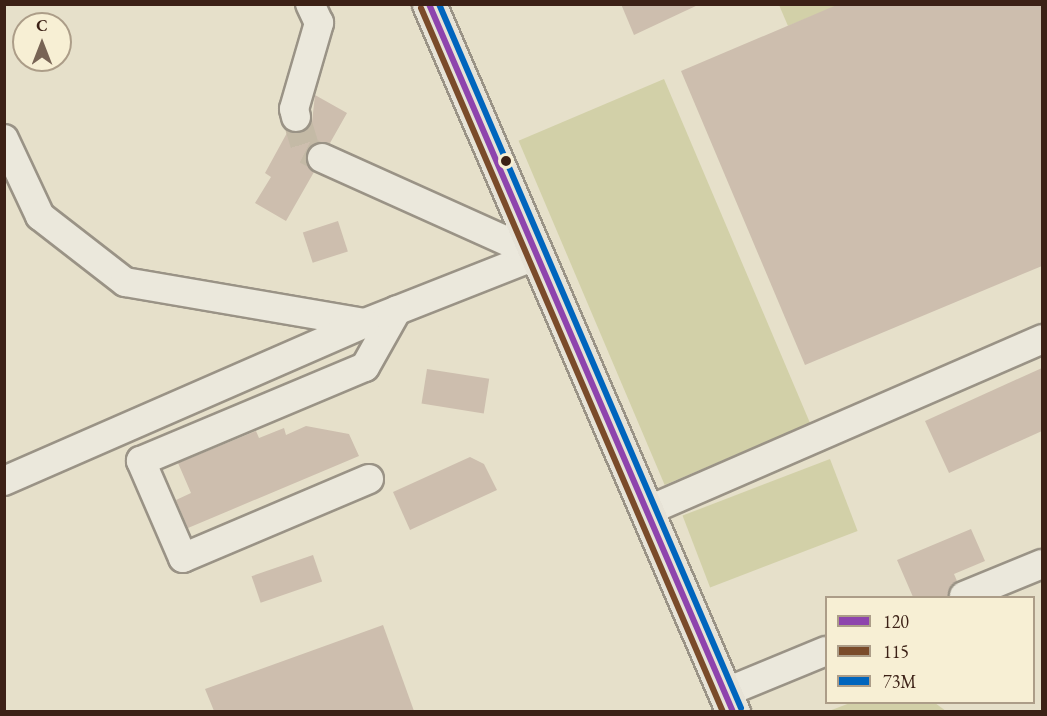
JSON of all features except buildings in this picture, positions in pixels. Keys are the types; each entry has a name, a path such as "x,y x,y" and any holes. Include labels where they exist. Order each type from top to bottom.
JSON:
{"main road":[{"path":"437,7 538,255 728,702"}],"lane":[{"path":"296,117 294,109 319,23 310,4"},
{"path":"4,139 40,216 126,282 365,322"},
{"path":"322,158 538,255"},
{"path":"4,481 365,322 538,255"},
{"path":"369,479 183,558 141,461 365,367 397,310"},
{"path":"646,511 1042,339"},
{"path":"964,596 1042,564"},
{"path":"728,702 825,652"}],"shaded area":[{"path":"779,5 839,5 788,26"},
{"path":"664,79 810,423 665,485 519,141"},
{"path":"830,459 858,531 710,588 682,516"},
{"path":"847,704 936,704 946,711 829,711"}],"tunnel":[{"path":"296,117 306,150 322,158"}],"transit line":[{"name":"120","path":"429,4 733,712"},
{"name":"73М","path":"439,4 741,708"},
{"name":"115","path":"421,8 723,712"}]}
